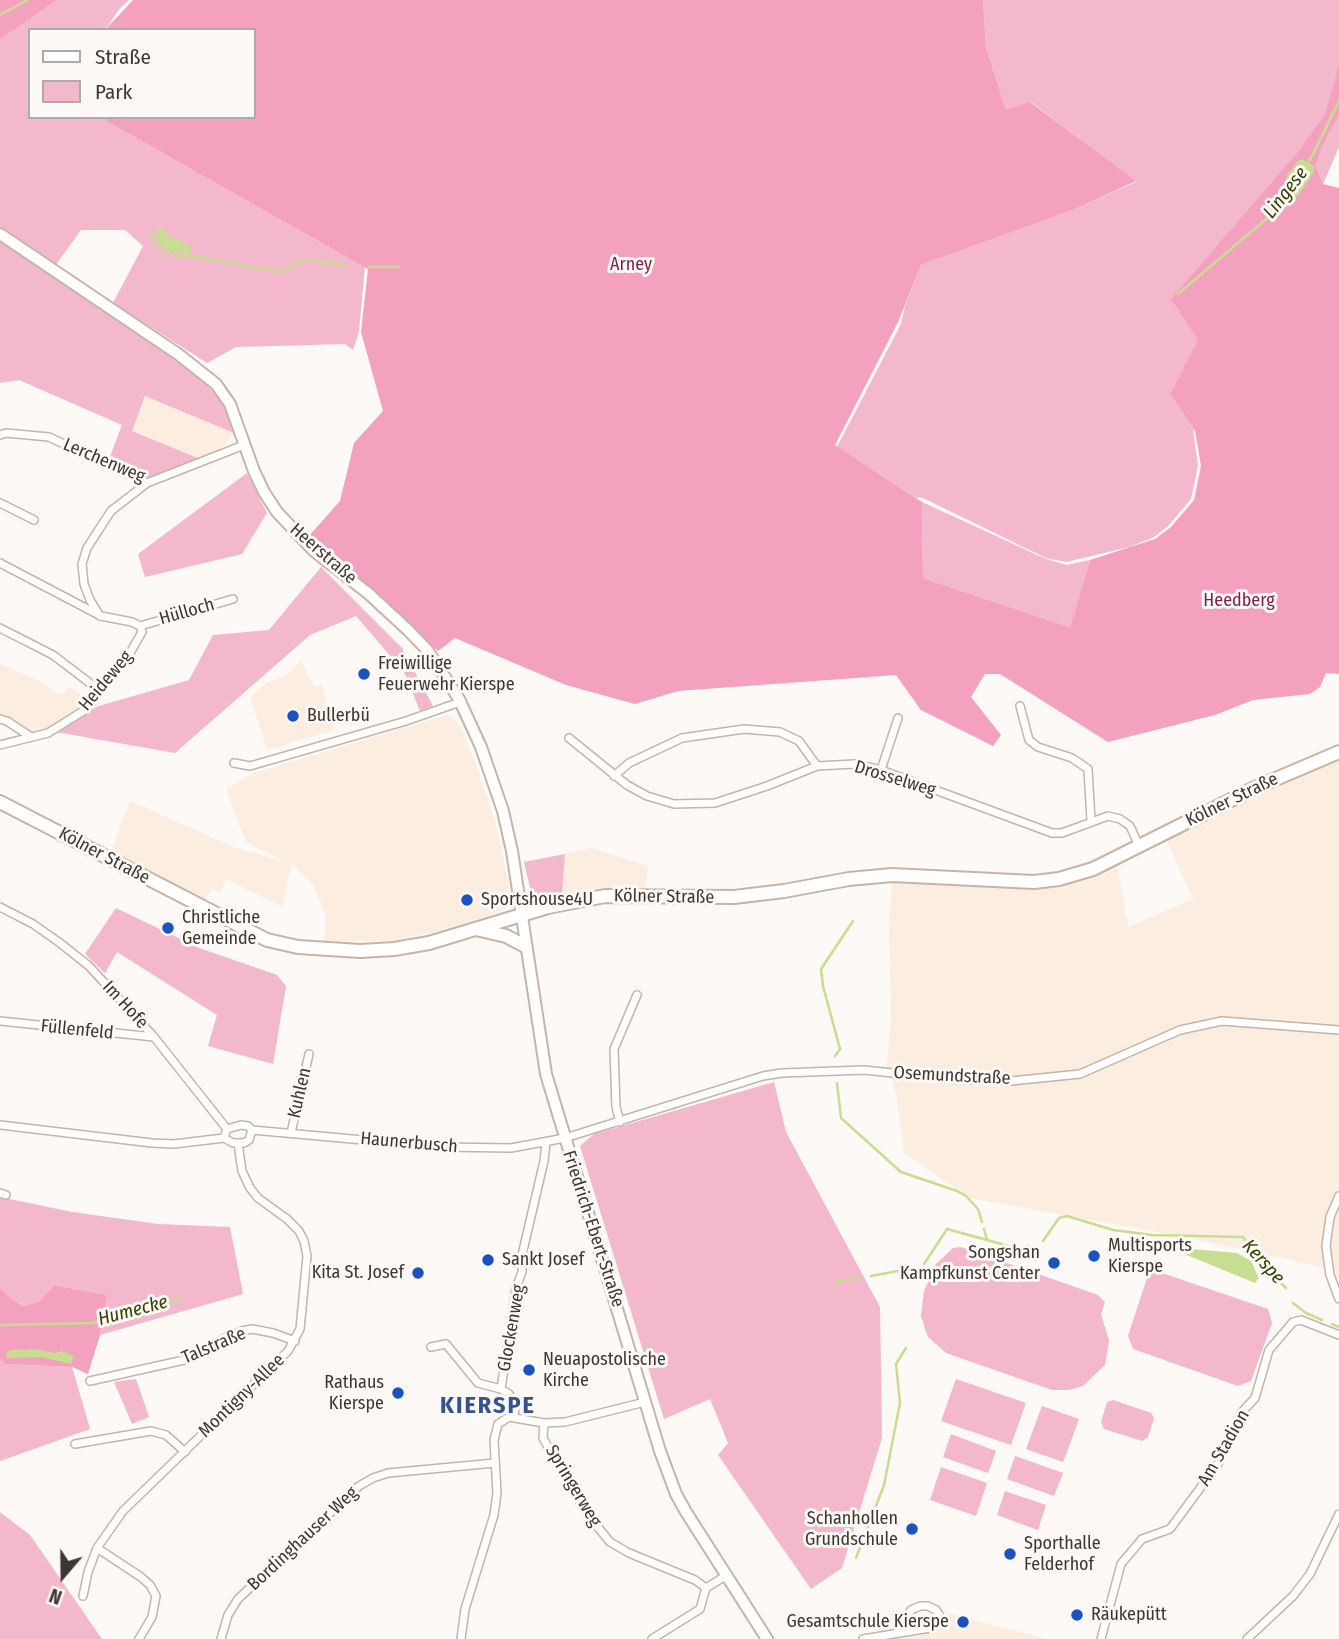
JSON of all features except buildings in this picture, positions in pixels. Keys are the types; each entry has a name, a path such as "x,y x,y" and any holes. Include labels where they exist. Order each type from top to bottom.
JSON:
{"main road":[{"name":"Heerstraße","path":"0,234 178,354 216,384 230,404 264,492 291,529 314,551 369,594 428,651 460,702 481,747 503,811 522,915"},
{"name":"Kölner Straße","path":"0,802 267,940 323,950 383,950 429,943 568,902 605,896 734,897 873,876 923,875 1034,882 1059,880 1093,869 1271,780 1339,752"},
{"name":"Friedrich-Ebert-Straße","path":"522,915 546,1074 645,1402 676,1494 767,1639"},
{"path":"476,929 506,936 525,946"}],"street":[{"name":"Lerchenweg","path":"0,435 6,433 49,437 147,483 244,444"},
{"path":"101,616 90,600 84,584 82,564 87,548 111,511 147,483"},
{"path":"0,503 34,520"},
{"name":"Heideweg","path":"0,563 101,616 141,626 140,637 130,653 99,690 88,708 48,733 0,745"},
{"name":"Hülloch","path":"141,626 233,599"},
{"path":"0,628 53,654 99,690"},
{"path":"234,763 250,766 406,721 460,702"},
{"path":"1020,706 1029,740 1038,747 1073,758 1088,769 1091,821"},
{"path":"881,770 898,718"},
{"path":"0,719 32,737"},
{"path":"614,776 629,763 682,738 744,729 780,732 799,741 817,766"},
{"name":"Drosselweg","path":"569,738 614,776 647,796 674,804 715,803 817,766 854,764 881,770 1052,833 1062,833 1108,816 1120,819 1130,826 1139,846"},
{"name":"Im Hofe","path":"0,907 33,924 89,967 154,1037 227,1129"},
{"path":"620,1122 616,1107 614,1049 636,995"},
{"name":"Füllenfeld","path":"0,1021 154,1037"},
{"name":"Osemundstraße","path":"565,1138 763,1076 782,1073 864,1070 949,1079 1012,1081 1080,1074 1180,1030 1223,1021 1339,1030"},
{"name":"Kuhlen","path":"291,1133 309,1054"},
{"path":"0,1125 174,1144 224,1138 228,1142 239,1143 249,1140 252,1130 241,1125 227,1129 224,1138"},
{"name":"Haunerbusch","path":"252,1130 478,1149 511,1148 565,1138"},
{"name":"Montigny-Allee","path":"83,1596 97,1548 123,1511 288,1351 300,1329 307,1256 304,1241 293,1225 258,1198 250,1188 242,1171 239,1143"},
{"name":"Glockenweg","path":"501,1389 516,1288 522,1272 522,1255 546,1143"},
{"path":"1339,1196 1326,1240 1330,1275 1339,1299"},
{"name":"Am Stadion","path":"1101,1639 1121,1564 1142,1539 1170,1529 1218,1465 1241,1413 1255,1398 1269,1350 1293,1322 1301,1320 1339,1335"},
{"name":"Talstraße","path":"90,1381 184,1360 203,1353 223,1339 252,1329 295,1341"},
{"path":"431,1347 446,1345 478,1383 501,1389 513,1400 514,1418"},
{"path":"461,1639 466,1609 494,1515 497,1493 495,1431 504,1419 565,1422 645,1402"},
{"name":"Springerweg","path":"544,1423 543,1438 598,1530 610,1542 629,1553 695,1580 706,1588"},
{"path":"75,1444 151,1431 166,1435 185,1452"},
{"name":"Bordinghauser Weg","path":"221,1639 228,1615 237,1600 366,1482 388,1473 495,1463"},
{"path":"1247,1639 1293,1596 1310,1574 1339,1514"},
{"path":"97,1548 141,1577 150,1585 156,1596 152,1616 139,1639"},
{"path":"652,1639 701,1609 706,1588 727,1576"},
{"path":"863,1639 930,1628 940,1616 928,1606 920,1606 911,1610 898,1632"}],"shaded area":[{"path":"1299,160 1314,166 1314,172 1298,196 1293,198 1284,191 1287,175"},
{"path":"161,227 171,238 177,237 182,243 191,245 191,254 178,254 163,247 155,236 155,231"},
{"path":"145,396 234,433 224,446 200,459 132,431"},
{"name":"Bullerbü","path":"301,660 314,687 322,685 334,730 267,750 250,697 265,684 290,673"},
{"path":"0,664 38,680 61,695 70,687 99,706 56,732 23,738 0,723"},
{"path":"447,715 459,723 477,768 495,822 509,883 510,897 505,909 491,915 435,932 388,941 324,941 326,917 313,884 292,864 282,906 226,879 220,893 211,889 205,902 111,851 130,801 236,848 286,862 246,842 226,789 254,773"},
{"path":"1339,759 1339,1283 1332,1267 970,1198 904,1153 897,1097 887,1065 891,1014 889,923 892,879 1059,888 1117,865 1128,927 1193,899 1167,841 1244,801"},
{"path":"591,848 648,866 645,888 562,894 565,854"},
{"path":"1191,1249 1237,1253 1251,1261 1259,1278 1255,1283 1177,1251"},
{"path":"34,1349 55,1353 62,1351 74,1356 71,1364 41,1357 7,1358 6,1353 11,1350"},
{"name":"Gesamtschule Kierspe","path":"949,1613 1047,1639 890,1639 934,1632"}],"green space":[{"path":"0,0 57,0 0,40"},
{"path":"57,0 129,0 106,28 28,28 28,119 106,119 365,267 359,331 353,350 345,344 236,347 207,363 113,303 143,246 125,230 81,230 55,266 0,226 0,40"},
{"name":"Arney","path":"133,0 983,0 986,47 1006,110 1030,102 1136,181 1073,210 921,265 898,322 835,445 922,502 923,578 1070,628 1090,560 1155,539 1171,527 1194,500 1201,466 1195,431 1170,394 1198,340 1171,299 1298,152 1325,114 1339,65 1339,114 1315,165 1323,184 1339,188 1339,674 1326,673 1320,687 1310,694 1253,700 1215,715 1108,742 1000,674 985,674 971,697 1001,735 993,746 921,710 896,675 678,691 635,704 566,685 455,638 438,651 309,536 340,501 354,443 383,411 361,332 368,269 106,121 256,119 256,28 107,28"},
{"path":"983,0 1339,0 1339,147 1323,184 1304,144 1298,152 1170,394 1193,428 1198,466 1191,499 1168,526 1154,537 1129,547 1066,562 1046,558 923,498 915,497 837,447 901,324 921,265 1073,210 1136,182 1031,102 1006,110 986,47"},
{"path":"0,241 197,373 224,405 234,433 145,396 132,431 200,459 147,480 108,462 122,425 19,380 0,383"},
{"path":"247,473 267,513 242,554 145,577 138,554"},
{"path":"922,502 1046,559 1067,565 1090,560 1070,629 923,578"},
{"path":"321,567 402,648 433,706 420,711 404,672 356,616 310,635 175,753 56,732 99,706 189,680 213,635 269,630"},
{"path":"565,854 562,894 541,896 531,892 524,862"},
{"path":"116,908 199,948 277,975 286,986 273,1064 208,1046 217,1015 117,952 105,973 85,954"},
{"path":"774,1082 786,1132 880,1307 882,1438 842,1568 811,1589 718,1455 728,1443 710,1399 664,1419 580,1146 594,1134"},
{"path":"0,1197 72,1212 158,1224 230,1227 243,1294 100,1335 107,1295 54,1285 38,1302 23,1306 0,1288"},
{"path":"961,1247 1098,1295 1105,1302 1101,1314 1109,1341 1105,1365 1083,1386 1069,1390 1052,1390 946,1353 928,1337 921,1316 924,1291 936,1264 953,1248"},
{"path":"1150,1269 1268,1309 1272,1323 1251,1381 1238,1386 1133,1349 1128,1336"},
{"path":"54,1285 107,1295 100,1335 88,1374 72,1367 5,1364 0,1359 0,1288 23,1306 38,1302"},
{"path":"0,1359 6,1364 72,1367 90,1429 0,1461"},
{"path":"136,1379 149,1417 132,1424 114,1382"},
{"path":"956,1379 1026,1403 1011,1445 941,1421"},
{"path":"1113,1400 1151,1413 1154,1418 1148,1437 1142,1441 1104,1429 1101,1422 1107,1402"},
{"path":"1042,1406 1079,1419 1063,1462 1026,1449"},
{"path":"951,1434 996,1451 988,1473 943,1457"},
{"path":"1015,1456 1063,1473 1054,1496 1007,1479"},
{"path":"941,1467 987,1483 976,1516 930,1500"},
{"path":"1005,1491 1046,1505 1038,1530 997,1515"},
{"path":"0,1512 30,1535 102,1639 0,1639"}],"waterway":[{"path":"0,15 28,0"},
{"name":"Lingese","path":"1308,164 1339,101"},
{"name":"Lingese","path":"1178,294 1279,208"},
{"path":"149,234 162,250 176,257 192,256 281,272 300,261 311,260 346,266"},
{"path":"370,267 398,267"},
{"name":"Kerspe","path":"835,1056 840,1049 821,969 853,921"},
{"name":"Kerspe","path":"837,1083 841,1118 901,1172 966,1196 978,1209 982,1222"},
{"name":"Kerspe","path":"1043,1241 1059,1218 1067,1216 1113,1230 1152,1235 1243,1237 1266,1268 1286,1288"},
{"path":"924,1264 947,1229 987,1240"},
{"name":"Kerspe","path":"984,1229 987,1240 1019,1249 1030,1246"},
{"path":"871,1276 914,1268"},
{"path":"835,1285 838,1281 859,1278"},
{"name":"Humecke","path":"0,1325 93,1323 181,1298"},
{"name":"Kerspe","path":"1293,1303 1322,1320"},
{"name":"Kerspe","path":"1332,1324 1339,1327"},
{"path":"856,1558 884,1485 900,1403 896,1364 906,1348"}],"place":[{"name":"Freiwillige Feuerwehr Kierspe","path":"364,674"},
{"name":"Bullerbü","path":"293,716"},
{"name":"Sportshouse4U","path":"467,900"},
{"name":"Christliche Gemeinde","path":"168,928"},
{"name":"Multisports Kierspe","path":"1094,1256"},
{"name":"Sankt Josef","path":"488,1260"},
{"name":"Songshan Kampfkunst Center","path":"1054,1263"},
{"name":"Kita St. Josef","path":"418,1273"},
{"name":"Neuapostolische Kirche","path":"529,1370"},
{"name":"Rathaus Kierspe","path":"398,1393"},
{"name":"Schanhollen Grundschule","path":"912,1529"},
{"name":"Sporthalle Felderhof","path":"1010,1554"},
{"name":"Räukepütt","path":"1077,1615"},
{"name":"Gesamtschule Kierspe","path":"963,1622"}],"district":[{"name":"KIERSPE","path":"488,1406"}],"park label":[{"name":"Heedberg","path":"1239,601"}]}
